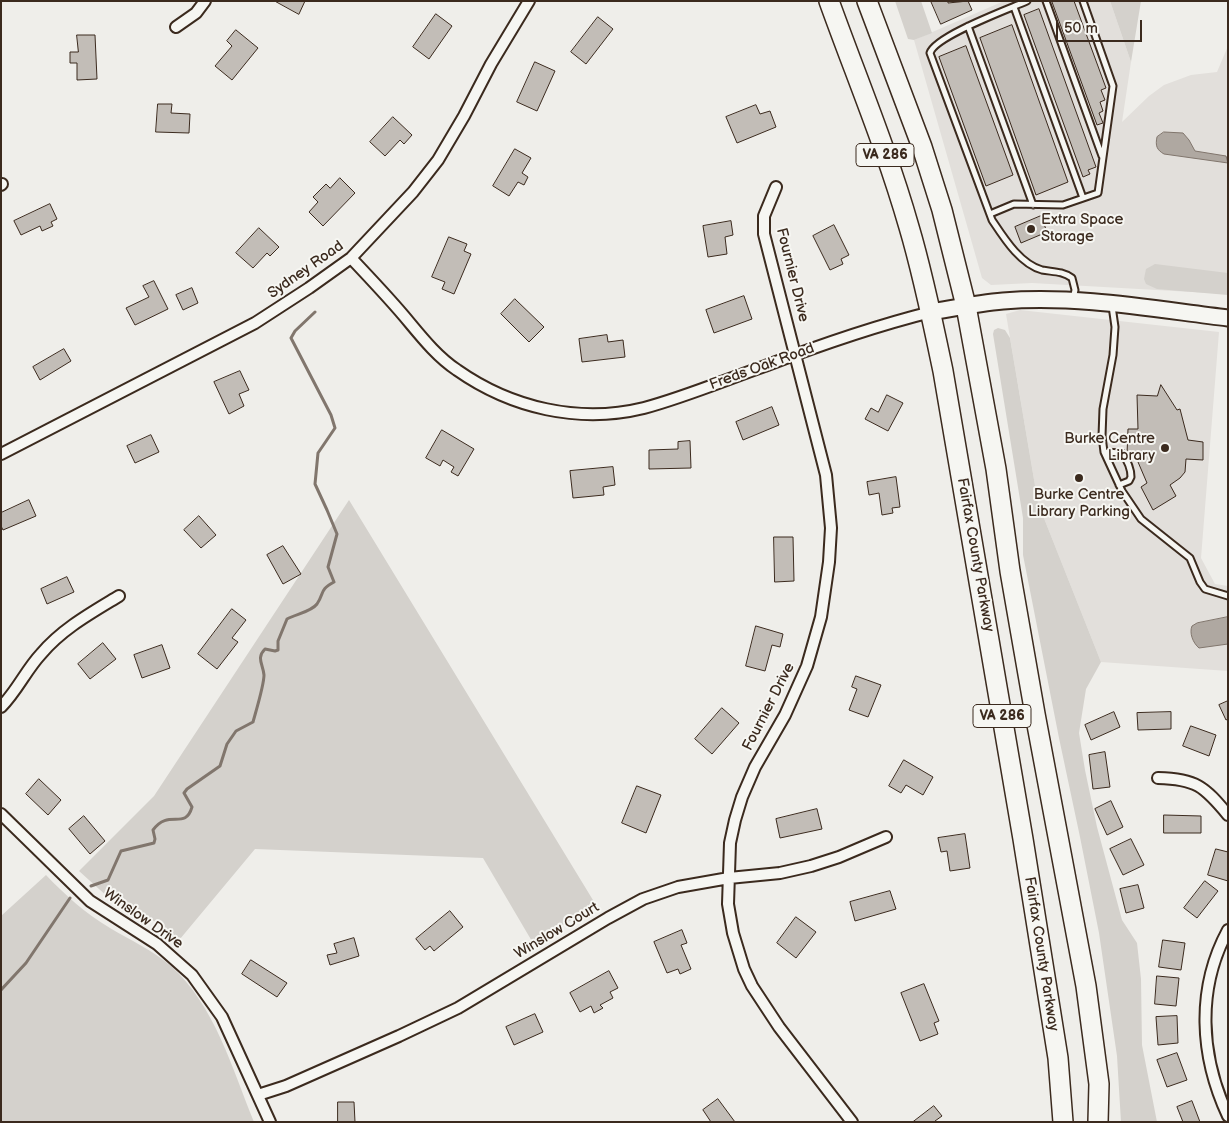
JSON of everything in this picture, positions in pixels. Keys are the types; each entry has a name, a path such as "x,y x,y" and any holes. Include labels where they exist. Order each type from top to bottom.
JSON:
{"highway":[{"name":"Fairfax County Parkway","path":"829,1 890,166 909,227 931,312 945,380 1023,839 1058,1058 1063,1122"},
{"name":"VA 286","path":"867,1 922,147 942,210 966,306 996,469 1010,571 1034,714 1086,986 1098,1084 1098,1122"}],"street":[{"path":"176,27 196,13 204,1"},
{"name":"Sydney Road","path":"1,454 255,323 351,258 413,192 438,160 528,1"},
{"name":"Fournier Drive","path":"776,187 764,216 764,234 826,475 830,528 829,562 821,617 807,666 785,714 755,767 742,797 735,820 730,843 728,904 733,933 744,969 752,986 779,1027 852,1122"},
{"name":"Freds Oak Road","path":"351,258 378,286 430,347 456,370 476,383 503,396 546,410 566,413 594,414 644,408 841,338 931,312 966,306 1024,300 1112,303 1228,318"},
{"path":"1,707 16,688 28,668 52,642 81,618 119,596"},
{"path":"1158,778 1180,779 1204,789 1228,816"},
{"name":"Winslow Drive","path":"1,814 90,901 157,944 192,975 222,1016 270,1122"},
{"name":"Winslow Court","path":"258,1095 295,1082 458,1008 643,899 678,887 729,878 780,873 811,866 839,858 886,838"},
{"path":"1228,930 1213,966 1206,999 1205,1015 1205,1031 1210,1066 1218,1094 1228,1116"}],"lane":[{"path":"1027,1 968,26 934,46 930,52 990,214 1002,236 1031,266 1065,273 1072,278 1075,290 1072,302"},
{"path":"1046,1 1103,157"},
{"path":"990,214 1014,204 1063,205 1098,193 1113,86 1083,1"},
{"path":"1014,7 1083,198"},
{"path":"968,26 1033,205"},
{"path":"1112,303 1115,327 1113,355 1103,409 1102,436 1104,452 1119,485 1141,518 1190,558 1205,589 1228,596"},
{"path":"1104,452 1122,453 1126,459 1132,477 1119,485"}],"shaded area":[{"path":"895,1 921,1 932,33 914,40 908,39"},
{"path":"1004,1 1110,1 1131,62 1122,122 1149,96 1164,85 1191,75 1217,72 1228,46 1228,294 1032,283 991,285 982,278 914,40"},
{"path":"1110,1 1141,1 1131,62"},
{"path":"1164,132 1183,133 1195,151 1226,156 1228,163 1164,154 1158,149 1156,143 1157,137"},
{"path":"1155,264 1228,273 1228,295 1157,289 1146,284 1144,279 1146,269"},
{"path":"1020,310 1219,332 1201,558 1215,584 1228,586 1228,671 1101,662 1038,503 1006,314"},
{"path":"998,328 1005,330 1010,338 1038,503 1101,662 1086,689 1079,733 1097,827 1122,920 1137,943 1141,979 1142,1045 1157,1122 1121,1122 1117,1056 1099,933 1023,555 1023,518 993,334 994,330"},
{"path":"349,500 596,905 533,943 483,858 255,849 180,939 154,921 109,898 79,871 154,796"},
{"path":"1228,617 1228,644 1199,648 1197,646 1191,635 1192,626 1197,623"},
{"path":"46,875 84,910 156,955 171,966 186,982 211,1019 221,1039 254,1122 1,1122 1,916"}],"building":[{"path":"275,1 305,1 299,14"},
{"path":"931,1 948,1 948,3 968,1 972,10 941,24"},
{"path":"1074,1 1106,88 1101,90 1105,100 1100,102 1103,111 1099,113 1103,123 1097,125 1052,2"},
{"path":"1039,9 1096,167 1088,170 1090,174 1083,177 1024,15"},
{"path":"436,14 452,26 429,59 413,47"},
{"path":"598,17 613,29 586,64 571,52"},
{"path":"1012,25 1068,182 1036,195 980,38"},
{"path":"236,30 258,48 232,80 215,66 232,46 227,41"},
{"path":"77,35 95,35 97,79 77,80 77,63 70,63 70,52 78,52"},
{"path":"966,46 1013,175 986,186 939,57"},
{"path":"535,62 555,71 537,111 517,102"},
{"path":"158,104 172,104 171,113 190,114 189,133 156,132"},
{"path":"756,105 760,114 770,111 776,127 737,143 726,117"},
{"path":"393,117 412,135 404,144 400,140 385,156 370,142"},
{"path":"515,149 531,158 522,173 528,177 524,185 518,182 509,196 493,186"},
{"path":"340,178 355,193 323,226 309,212 318,202 313,197 326,184 330,188"},
{"path":"50,204 57,219 51,222 53,226 42,231 40,226 21,235 14,221"},
{"name":"Extra Space Storage","path":"1041,216 1047,232 1021,243 1015,227"},
{"path":"731,221 733,235 725,237 727,254 708,257 703,226"},
{"path":"834,225 849,255 841,259 843,264 830,270 813,236"},
{"path":"259,228 279,247 270,256 267,253 253,268 236,253"},
{"path":"449,237 467,244 464,251 471,254 454,294 442,289 445,282 432,277"},
{"path":"154,281 168,309 135,325 126,308 149,297 143,286"},
{"path":"192,288 198,303 183,310 176,295"},
{"path":"744,296 752,319 714,333 706,310"},
{"path":"515,299 544,327 529,342 501,314"},
{"path":"607,335 608,342 623,340 625,357 582,362 579,339"},
{"path":"64,349 71,361 40,380 33,367"},
{"path":"240,371 249,390 239,394 244,406 229,414 214,382"},
{"name":"Burke Centre Library","path":"1161,385 1177,410 1180,409 1188,440 1203,442 1203,460 1186,459 1185,472 1170,485 1176,496 1153,510 1141,487 1147,483 1135,455 1127,454 1128,429 1138,429 1137,395 1157,396"},
{"path":"887,395 903,403 888,431 865,419 871,408 878,412"},
{"path":"772,407 779,425 743,440 736,422"},
{"path":"442,430 474,449 458,476 451,472 454,467 443,460 440,466 426,458"},
{"path":"151,435 159,452 135,463 127,446"},
{"path":"690,441 691,468 649,469 649,450 678,449 678,442"},
{"path":"613,467 615,485 603,487 604,495 573,498 570,471"},
{"path":"896,477 900,507 892,508 893,513 882,515 879,493 869,495 867,482"},
{"path":"29,500 36,516 3,530 1,526 1,513"},
{"path":"199,516 216,535 201,548 184,530"},
{"path":"774,537 793,537 794,581 775,582"},
{"path":"283,546 301,574 283,584 267,555"},
{"path":"67,577 74,592 47,604 41,589"},
{"path":"232,609 246,620 232,638 238,642 217,669 198,654"},
{"path":"756,626 783,634 780,647 772,645 765,671 746,666"},
{"path":"103,643 116,659 90,679 78,664"},
{"path":"162,645 170,668 142,678 134,655"},
{"path":"856,676 881,685 868,717 849,710 857,689 852,687"},
{"path":"1228,701 1228,719 1226,720 1219,705"},
{"path":"722,708 739,723 712,754 695,739"},
{"path":"1114,712 1120,727 1091,740 1085,725"},
{"path":"1171,712 1171,729 1138,730 1137,713"},
{"path":"1191,726 1216,735 1209,756 1183,746"},
{"path":"1105,752 1110,787 1093,789 1089,755"},
{"path":"904,760 933,777 923,795 906,785 901,793 889,786"},
{"path":"39,779 61,800 48,815 26,794"},
{"path":"637,786 661,795 646,833 622,823"},
{"path":"1111,801 1123,827 1107,835 1095,809"},
{"path":"817,809 822,829 780,838 776,819"},
{"path":"1164,815 1201,816 1201,833 1164,833"},
{"path":"84,816 105,841 90,854 69,829"},
{"path":"965,834 970,868 950,871 947,851 941,852 938,838"},
{"path":"1131,839 1144,865 1123,875 1110,849"},
{"path":"1216,849 1228,852 1228,881 1208,875"},
{"path":"1205,881 1218,891 1197,918 1184,908"},
{"path":"1138,885 1144,908 1126,913 1120,889"},
{"path":"890,891 896,909 855,921 850,902"},
{"path":"450,911 463,927 434,951 430,946 425,950 416,939"},
{"path":"796,917 816,932 796,958 777,943"},
{"path":"682,930 687,943 681,945 691,969 680,974 678,969 667,973 654,942"},
{"path":"354,938 359,956 330,965 327,955 337,953 334,944"},
{"path":"1163,940 1185,943 1181,970 1159,967"},
{"path":"251,960 287,983 277,997 242,974"},
{"path":"609,971 618,988 610,992 613,998 600,1005 603,1008 594,1013 591,1006 580,1012 570,993"},
{"path":"1157,976 1179,978 1176,1006 1155,1004"},
{"path":"924,984 939,1021 934,1023 938,1034 920,1041 901,993"},
{"path":"535,1014 543,1032 514,1045 506,1027"},
{"path":"1177,1016 1178,1043 1158,1045 1156,1017"},
{"path":"1177,1053 1187,1080 1167,1087 1157,1060"},
{"path":"718,1099 735,1122 711,1122 703,1110"},
{"path":"1192,1101 1200,1122 1183,1122 1177,1107"},
{"path":"338,1102 354,1102 355,1122 338,1122"},
{"path":"934,1106 942,1116 936,1122 913,1122"}],"waterway":[{"path":"91,886 108,880 121,851 154,843 153,830 159,824 165,820 185,818 189,814 192,807 184,793 220,766 227,744 236,731 253,722 264,679 260,658 262,652 265,649 278,650 278,641 287,619 314,607 324,589 334,582 328,567 337,534 315,484 318,453 335,428 331,415 291,338 295,331 315,312"},
{"path":"1,990 26,963 70,898"}],"place":[{"name":"Extra Space Storage","path":"1031,229"},
{"name":"Burke Centre Library","path":"1165,448"},
{"name":"Burke Centre Library Parking","path":"1079,478"}]}
